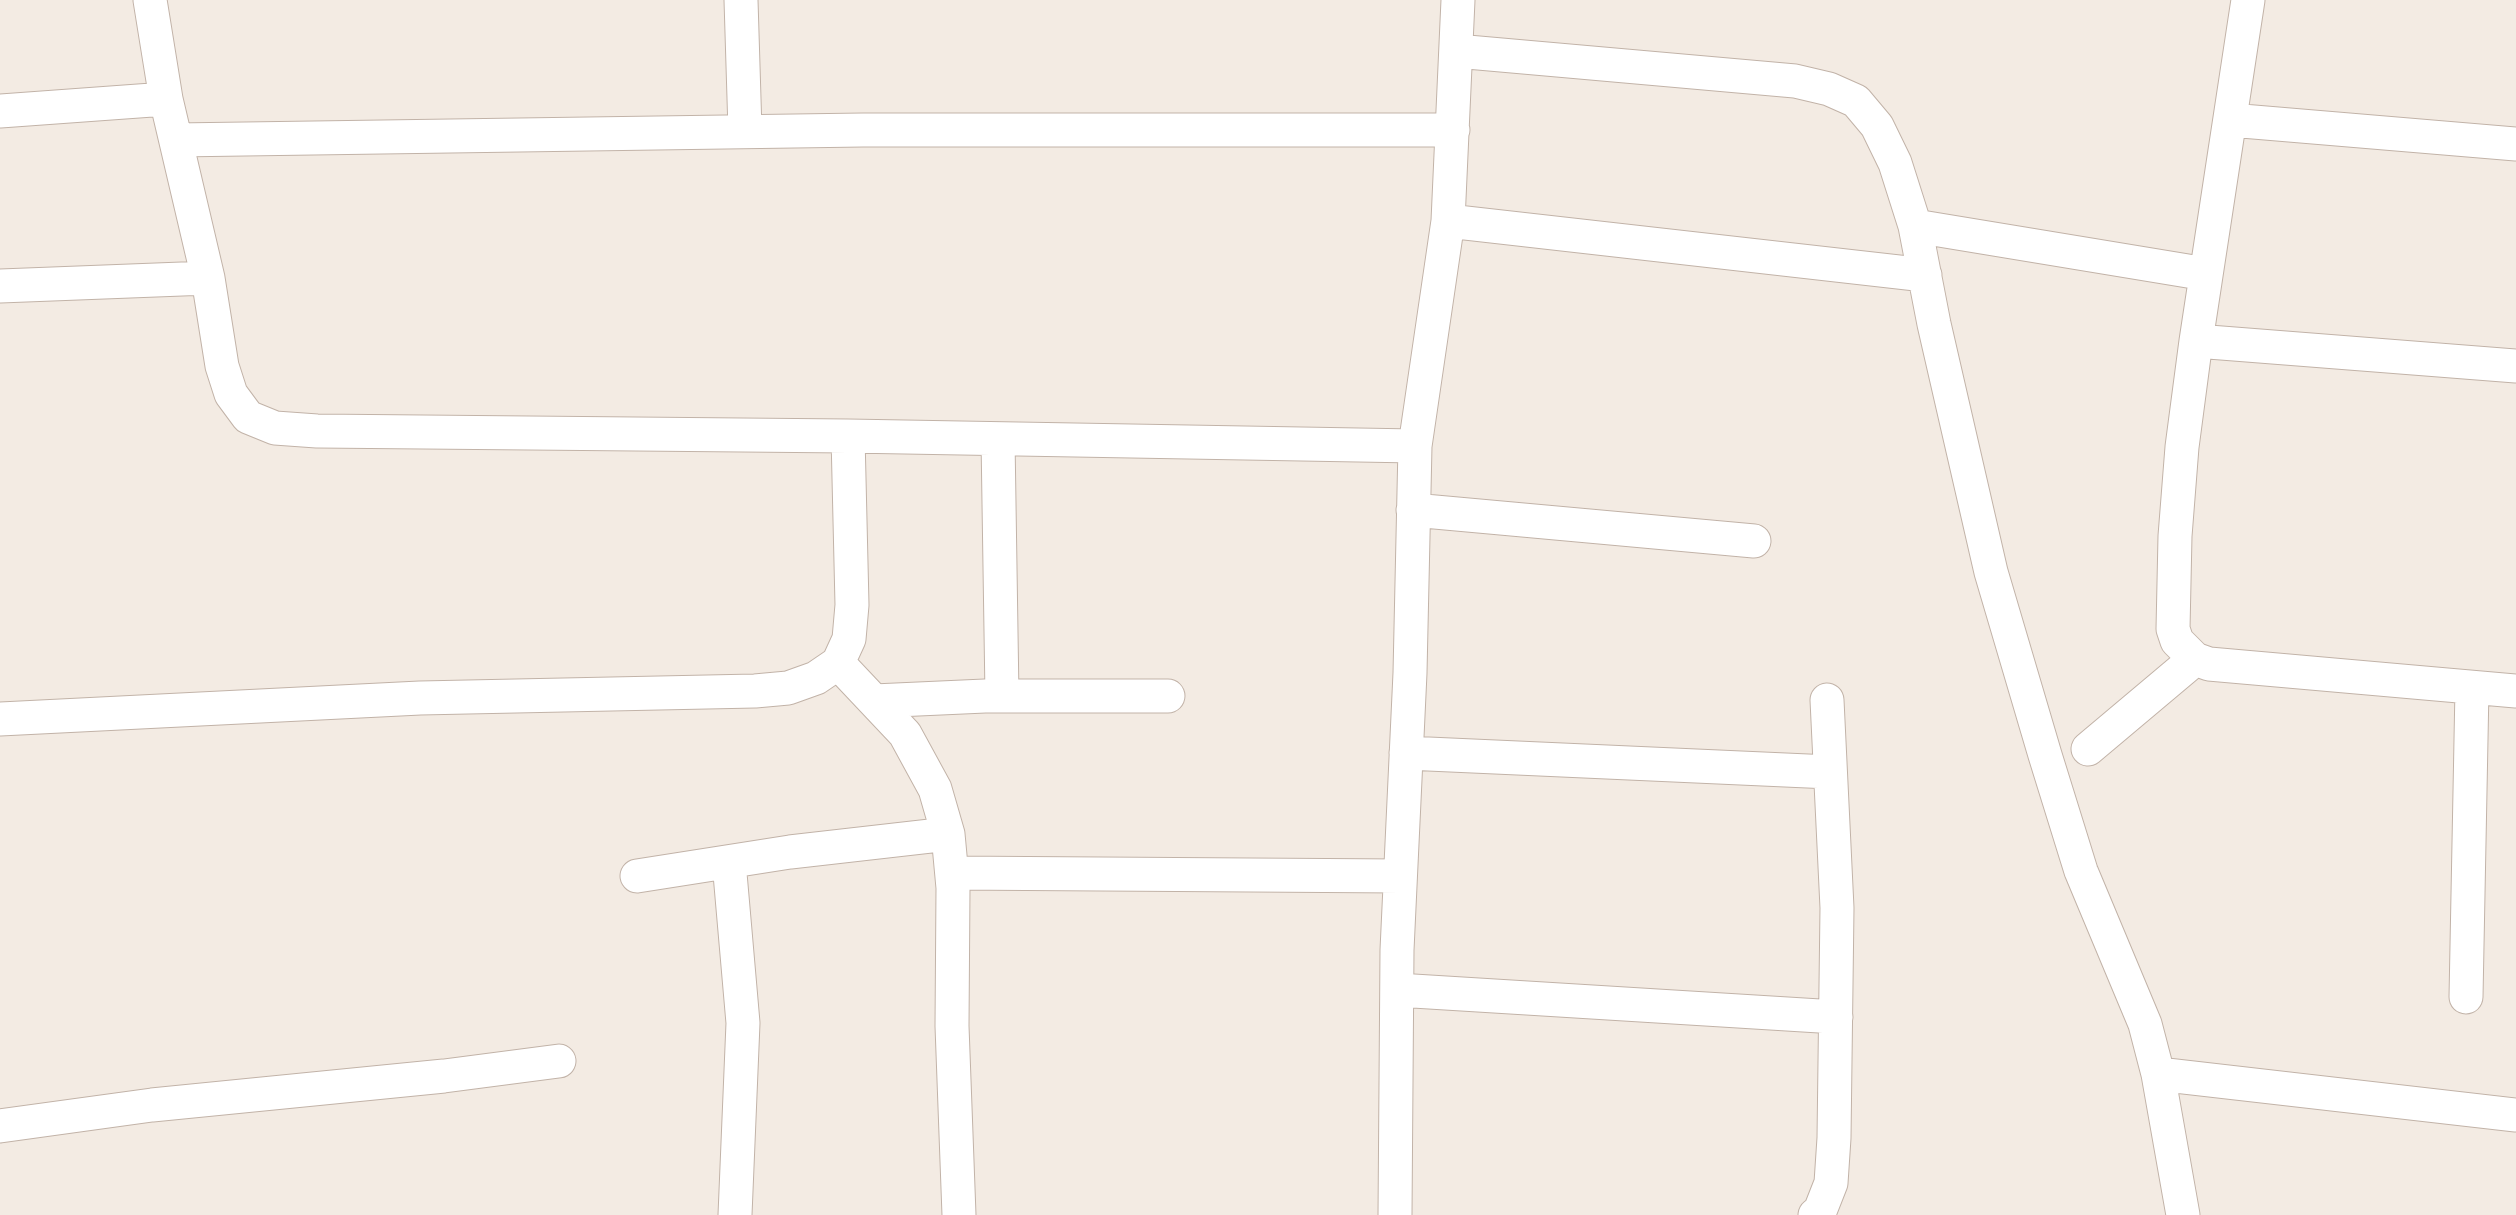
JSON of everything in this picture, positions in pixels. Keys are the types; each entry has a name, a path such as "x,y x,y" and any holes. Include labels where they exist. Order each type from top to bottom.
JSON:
{"street":[{"path":"150,0 166,99 208,278 222,366 231,394 248,417 275,428 317,431 848,436 1415,446"},
{"path":"741,0 745,131"},
{"path":"1395,1215 1396,990 1415,446 1448,221 1458,0"},
{"path":"2248,0 2182,447 2175,536 2173,629 2177,641 2195,659 2209,664 2516,692"},
{"path":"1456,51 1795,81 1829,89 1856,101 1877,126 1895,163 1915,226 1934,324 1994,584 2080,871 2145,1024 2158,1074 2183,1215"},
{"path":"0,111 166,99"},
{"path":"2230,120 2516,144"},
{"path":"176,140 745,131 1453,130"},
{"path":"1448,221 1925,275"},
{"path":"1915,226 2206,274"},
{"path":"0,285 208,278"},
{"path":"2196,341 2516,366"},
{"path":"0,719 420,698 755,691 788,688 816,678 838,663 849,639 852,605 848,436"},
{"path":"998,439 1002,696"},
{"path":"1413,510 1754,541"},
{"path":"2088,749 2195,659"},
{"path":"838,663 905,734 935,789 948,834 952,873 952,1026 959,1215"},
{"path":"2466,997 2472,688"},
{"path":"874,701 1002,696 1168,696"},
{"path":"1815,1215 1820,1211 1831,1183 1836,1017 1837,908 1827,700"},
{"path":"1406,753 1830,772"},
{"path":"637,876 790,852 948,834"},
{"path":"729,862 743,1023 735,1215"},
{"path":"952,873 1400,876"},
{"path":"1396,990 1836,1017"},
{"path":"0,1126 152,1105 444,1076 559,1061"},
{"path":"2158,1074 2516,1115"}]}
